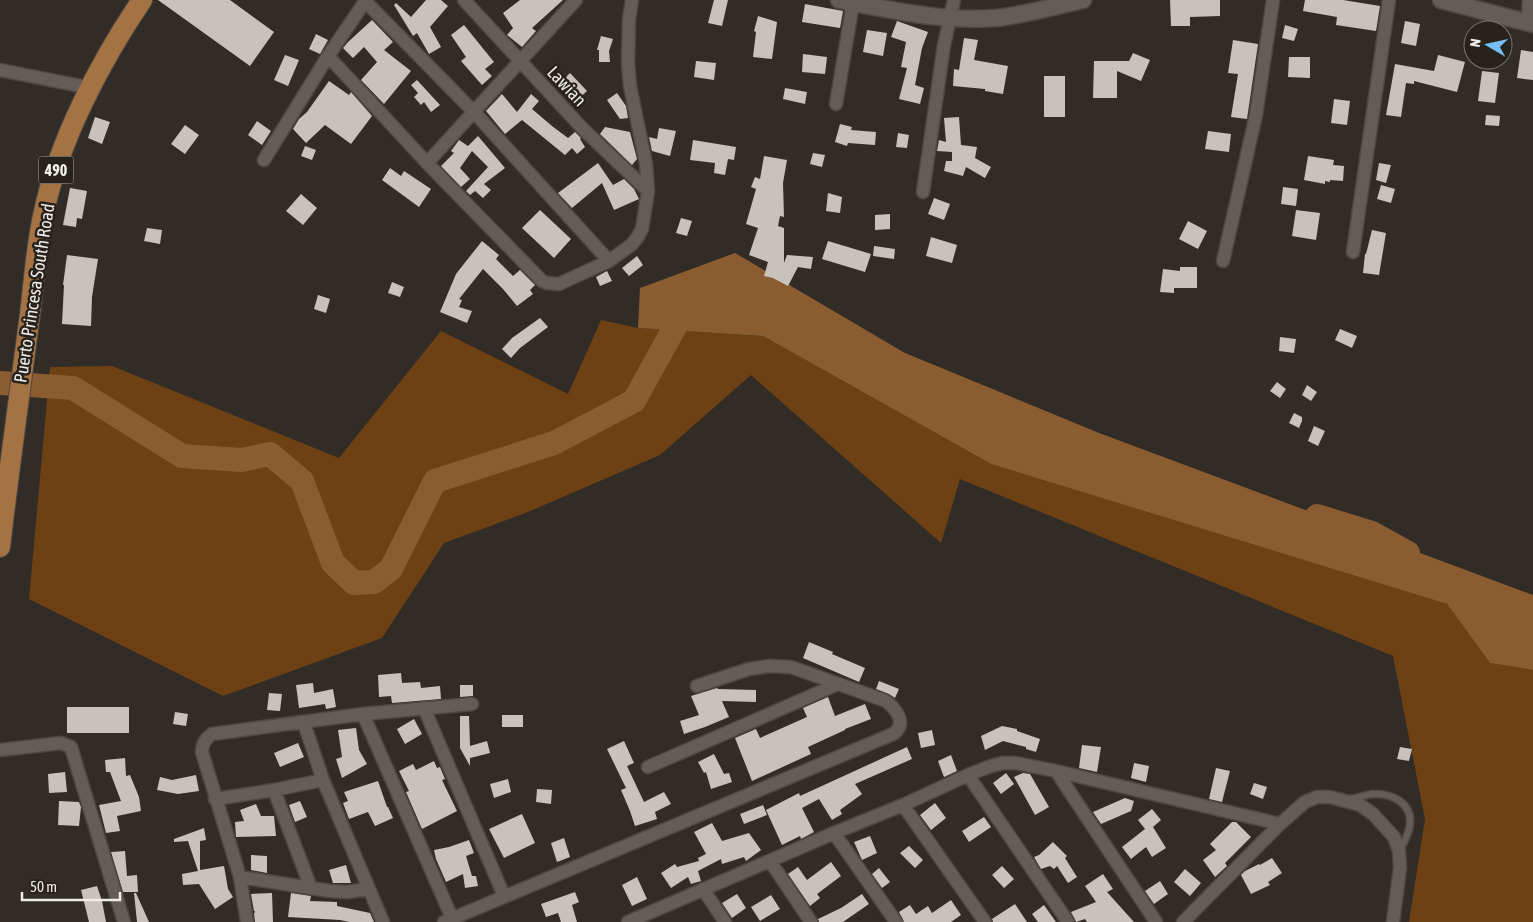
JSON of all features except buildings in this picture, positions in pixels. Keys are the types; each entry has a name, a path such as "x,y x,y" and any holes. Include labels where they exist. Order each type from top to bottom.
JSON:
{"main road":[{"name":"Puerto Princesa South Road","path":"0,547 15,418 43,216 60,157 91,88 109,53 142,0"}],"street":[{"path":"264,160 365,0 474,112 609,261"},
{"name":"Lawian","path":"464,0 583,129 648,191"},
{"path":"427,163 576,0"},
{"path":"328,56 427,163 542,281 559,284 609,261 631,245 642,229 648,191 646,164 630,86 628,64 629,19 632,0"},
{"path":"922,192 940,71 954,0"},
{"path":"836,104 846,1 950,18 998,18 1083,0"},
{"path":"1223,261 1256,115 1273,0"},
{"path":"1353,252 1390,0"},
{"path":"1441,0 1531,24 1529,0"},
{"path":"0,70 91,88"},
{"path":"364,714 448,920 897,732 900,722 900,717 886,701 791,667 769,666 749,669 697,686"},
{"path":"648,767 838,684"},
{"path":"247,922 240,877 202,752 202,746 207,738 212,734 364,714 472,704"},
{"path":"424,708 504,896"},
{"path":"304,723 323,780 383,922"},
{"path":"0,750 61,743 71,746 124,922"},
{"path":"633,921 770,860 903,805 968,775 1002,763 1056,770 1280,824"},
{"path":"1056,770 1156,922"},
{"path":"968,775 1068,922"},
{"path":"215,799 323,780"},
{"path":"274,790 311,888"},
{"path":"1183,922 1280,824 1305,802 1317,798 1330,797 1360,806 1373,814 1394,837 1399,851 1400,868 1393,922"},
{"path":"903,805 984,922"},
{"path":"834,833 896,922"},
{"path":"770,860 812,922"},
{"path":"240,877 339,892 368,889"},
{"path":"703,889 725,922"}],"lane":[{"path":"1344,800 1373,794 1397,798 1405,805 1410,814 1410,824 1408,834 1399,851"}],"shaded area":[{"path":"735,253 905,353 1099,433 1533,595 1533,670 1490,663 1447,604 991,464 763,336 638,328 640,288"},
{"path":"601,320 638,328 763,336 991,464 1447,604 1490,663 1533,670 1533,922 1409,922 1425,819 1393,656 960,479 941,543 751,375 660,455 528,512 444,543 382,638 223,696 29,599 50,367 112,366 339,458 441,331 568,394"}],"waterway":[{"path":"0,383 73,388 182,456 241,460 270,454 302,481 333,563 354,583 374,582 391,569 435,481 554,443 634,401 688,303"},
{"path":"1317,516 1372,533 1408,553"}]}
